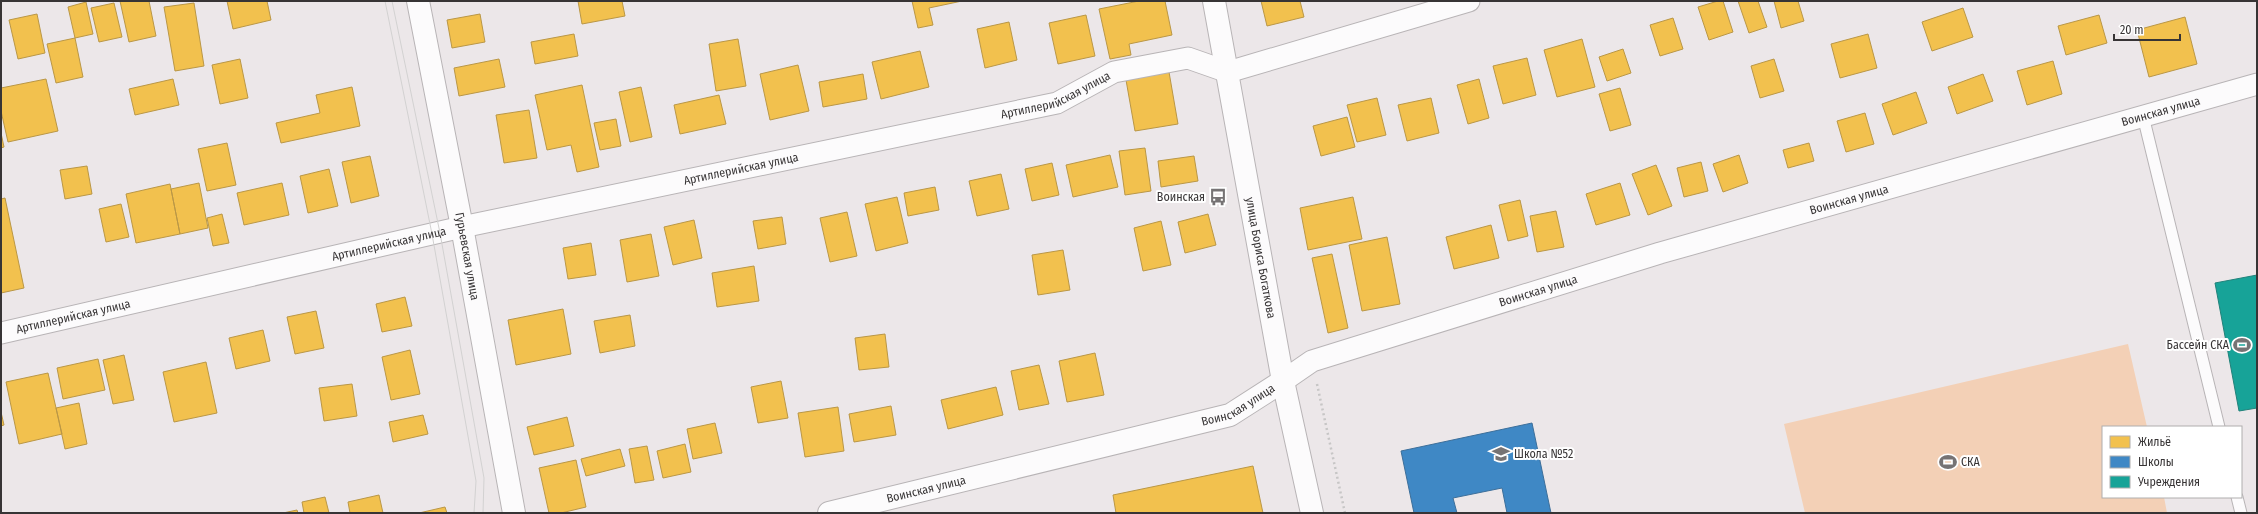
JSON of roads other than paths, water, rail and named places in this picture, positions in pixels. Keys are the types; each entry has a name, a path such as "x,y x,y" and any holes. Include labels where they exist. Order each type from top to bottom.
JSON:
{"street":[{"name":"Гурьевская улица","path":"418,1 462,227 514,513"},
{"name":"улица Бориса Богаткова","path":"1214,1 1283,381 1312,513"},
{"path":"1228,72 1469,1"},
{"name":"Артиллерийская улица","path":"1,333 462,227 1057,104 1114,72 1188,58 1228,72"},
{"name":"Воинская улица","path":"829,513 1230,415 1312,361 1660,254 2257,84"}],"lane":[{"path":"2143,116 2219,426"},
{"path":"2237,498 2241,513"}],"tram line":[{"path":"385,1 432,234 476,481 474,513"},
{"path":"392,1 440,233 484,478 483,513"}],"place":[{"name":"Воинская","path":"1218,197"},
{"name":"Бассейн СКА","path":"2242,345"},
{"name":"Школа №52","path":"1501,454"},
{"name":"СКА","path":"1948,462"}]}
